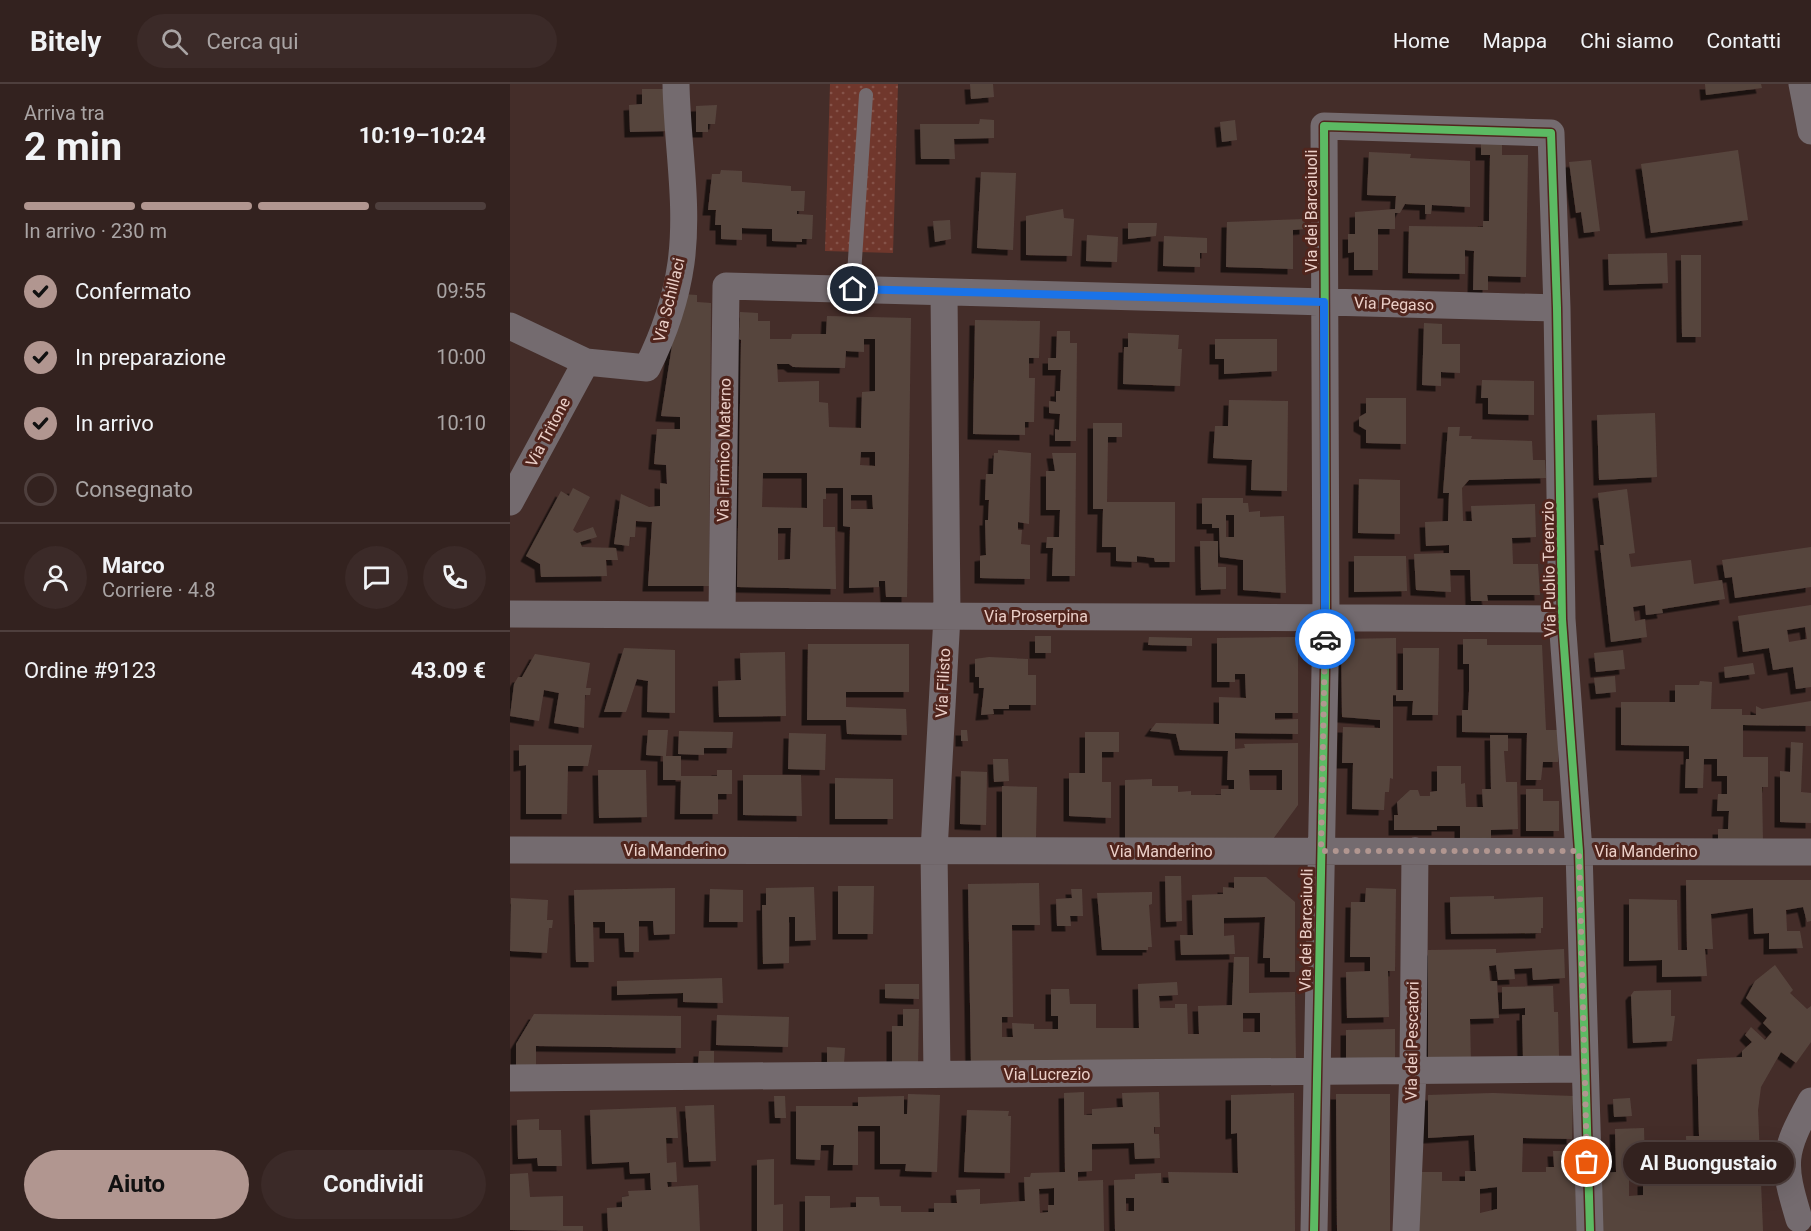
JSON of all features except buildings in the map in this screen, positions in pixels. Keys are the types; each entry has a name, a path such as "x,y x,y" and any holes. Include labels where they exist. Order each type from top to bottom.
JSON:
{"street":[{"name":"Via Schillaci","path":"510,326 586,362 647,368 661,340 681,263 682,186 676,84"},
{"path":"1802,84 1811,131"},
{"name":"Via dei Barcaiuoli","path":"1314,1231 1326,618 1324,126"},
{"name":"Via Publio Terenzio","path":"1324,126 1551,133 1557,308 1562,619 1579,851 1590,1231"},
{"name":"Via Pegaso","path":"726,286 1557,308"},
{"name":"Via Firmico Materno","path":"722,615 726,286"},
{"name":"Via Filisto","path":"937,1074 934,851 947,616 944,292"},
{"name":"Via Tritone","path":"510,502 586,362"},
{"name":"Via Proserpina","path":"510,614 1562,619"},
{"name":"Via Manderino","path":"510,850 1811,852"},
{"name":"Via dei Pescatori","path":"1407,1231 1413,1071 1415,851"},
{"name":"Via Lucrezio","path":"510,1078 1584,1069"},
{"path":"1799,1225 1786,1176 1790,1138 1811,1101"}],"lane":[{"path":"853,289 866,95"}],"shaded area":[{"path":"830,84 898,84 893,253 825,251"}],"cycle path":[{"path":"1314,1231 1326,618 1324,126 1551,133 1557,308 1562,619 1579,851 1590,1231"}],"way so far":[{"path":"1325,639 1321,851 1579,851 1587,1162"}],"place":[{"name":"Al Buongustaio","path":"1587,1162"}],"route":[{"path":"853,289 1324,302 1325,639"}]}
